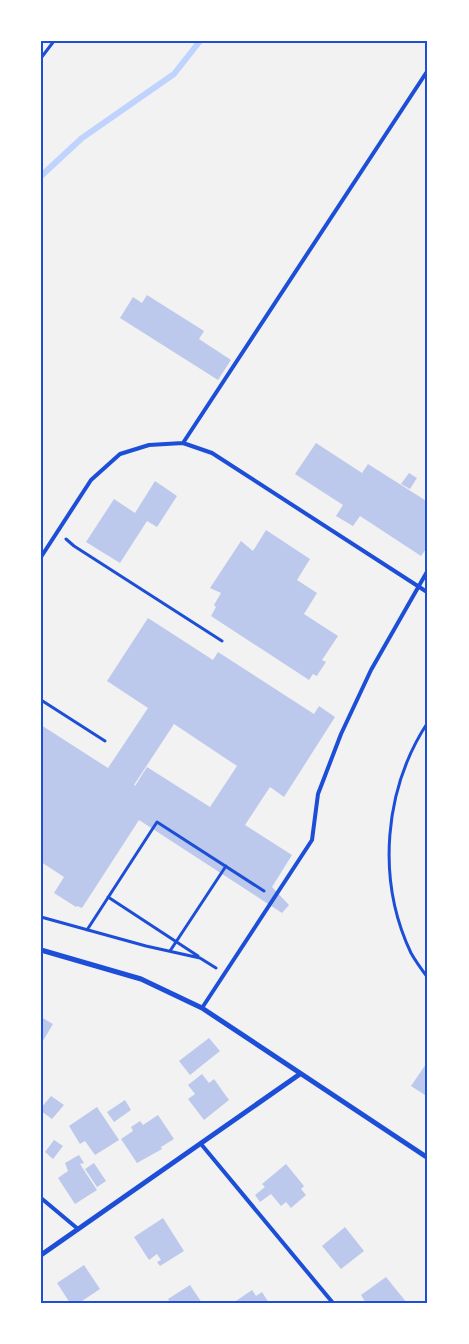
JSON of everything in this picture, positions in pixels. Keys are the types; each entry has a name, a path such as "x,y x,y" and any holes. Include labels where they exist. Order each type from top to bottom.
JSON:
{"street":[{"path":"41,950 141,979 202,1008 428,1158"},
{"path":"41,1255 300,1074"}],"lane":[{"path":"183,443 428,70"},
{"path":"41,557 91,480 120,454 149,445 183,443 212,453 427,592"},
{"path":"202,1008 312,840 318,794 342,734 371,670 428,570"},
{"path":"202,1144 333,1303"},
{"path":"41,1198 78,1229"}],"path":[{"path":"41,58 54,41"},
{"path":"58,532 74,546 222,641"},
{"path":"41,700 105,741"},
{"path":"428,722 414,743 397,787 390,824 390,875 397,915 412,953 428,978"},
{"path":"87,930 157,822 274,897"},
{"path":"170,951 226,866"},
{"path":"108,897 218,970"},
{"path":"41,917 200,958"}],"building":[{"path":"147,295 204,331 199,339 231,360 218,380 120,318 133,297 142,303"},
{"path":"316,443 362,473 368,464 428,502 428,546 421,556 360,516 353,526 336,516 343,505 295,474"},
{"path":"409,473 417,478 410,489 401,484"},
{"path":"155,481 177,496 157,527 147,521 120,563 86,542 114,499 135,513"},
{"path":"266,530 310,559 297,580 317,593 304,614 338,636 322,660 326,662 317,676 313,674 309,680 211,616 216,607 214,605 221,593 210,588 241,541 253,551"},
{"path":"148,618 213,660 218,652 314,714 319,706 335,717 284,797 270,787 245,825 292,855 272,887 289,905 282,913 139,820 82,908 76,907 54,893 64,877 41,862 41,725 108,768 148,708 107,681","holes":["174,724 237,766 210,807 147,767 134,785"]},
{"path":"41,1017 53,1024 41,1044"},
{"path":"209,1038 220,1051 190,1075 179,1061"},
{"path":"426,1064 428,1066 428,1097 411,1086"},
{"path":"202,1074 209,1083 214,1079 229,1100 204,1120 188,1099 195,1094 188,1085"},
{"path":"51,1096 64,1105 52,1119 41,1111 41,1108"},
{"path":"125,1100 131,1110 114,1122 107,1112"},
{"path":"97,1107 119,1140 95,1155 85,1141 80,1144 69,1126"},
{"path":"158,1115 174,1139 161,1147 162,1149 137,1163 121,1139 133,1131 131,1127 140,1121 143,1125"},
{"path":"54,1140 63,1146 53,1159 45,1152"},
{"path":"79,1155 84,1163 80,1164 97,1190 75,1204 58,1178 68,1171 65,1163"},
{"path":"94,1163 106,1181 97,1187 85,1169"},
{"path":"286,1164 304,1186 301,1189 306,1195 291,1208 286,1202 281,1206 271,1194 260,1202 255,1195 265,1187 262,1184"},
{"path":"163,1218 184,1251 160,1266 157,1262 161,1260 157,1254 149,1260 134,1237"},
{"path":"345,1227 364,1251 341,1269 322,1246"},
{"path":"84,1265 100,1289 79,1303 70,1303 57,1283"},
{"path":"386,1277 407,1303 366,1303 361,1295"},
{"path":"190,1285 202,1303 170,1303 168,1299"},
{"path":"252,1290 256,1296 262,1292 269,1303 233,1303"}],"waterway":[{"path":"41,176 82,138 174,74 200,41"}]}
